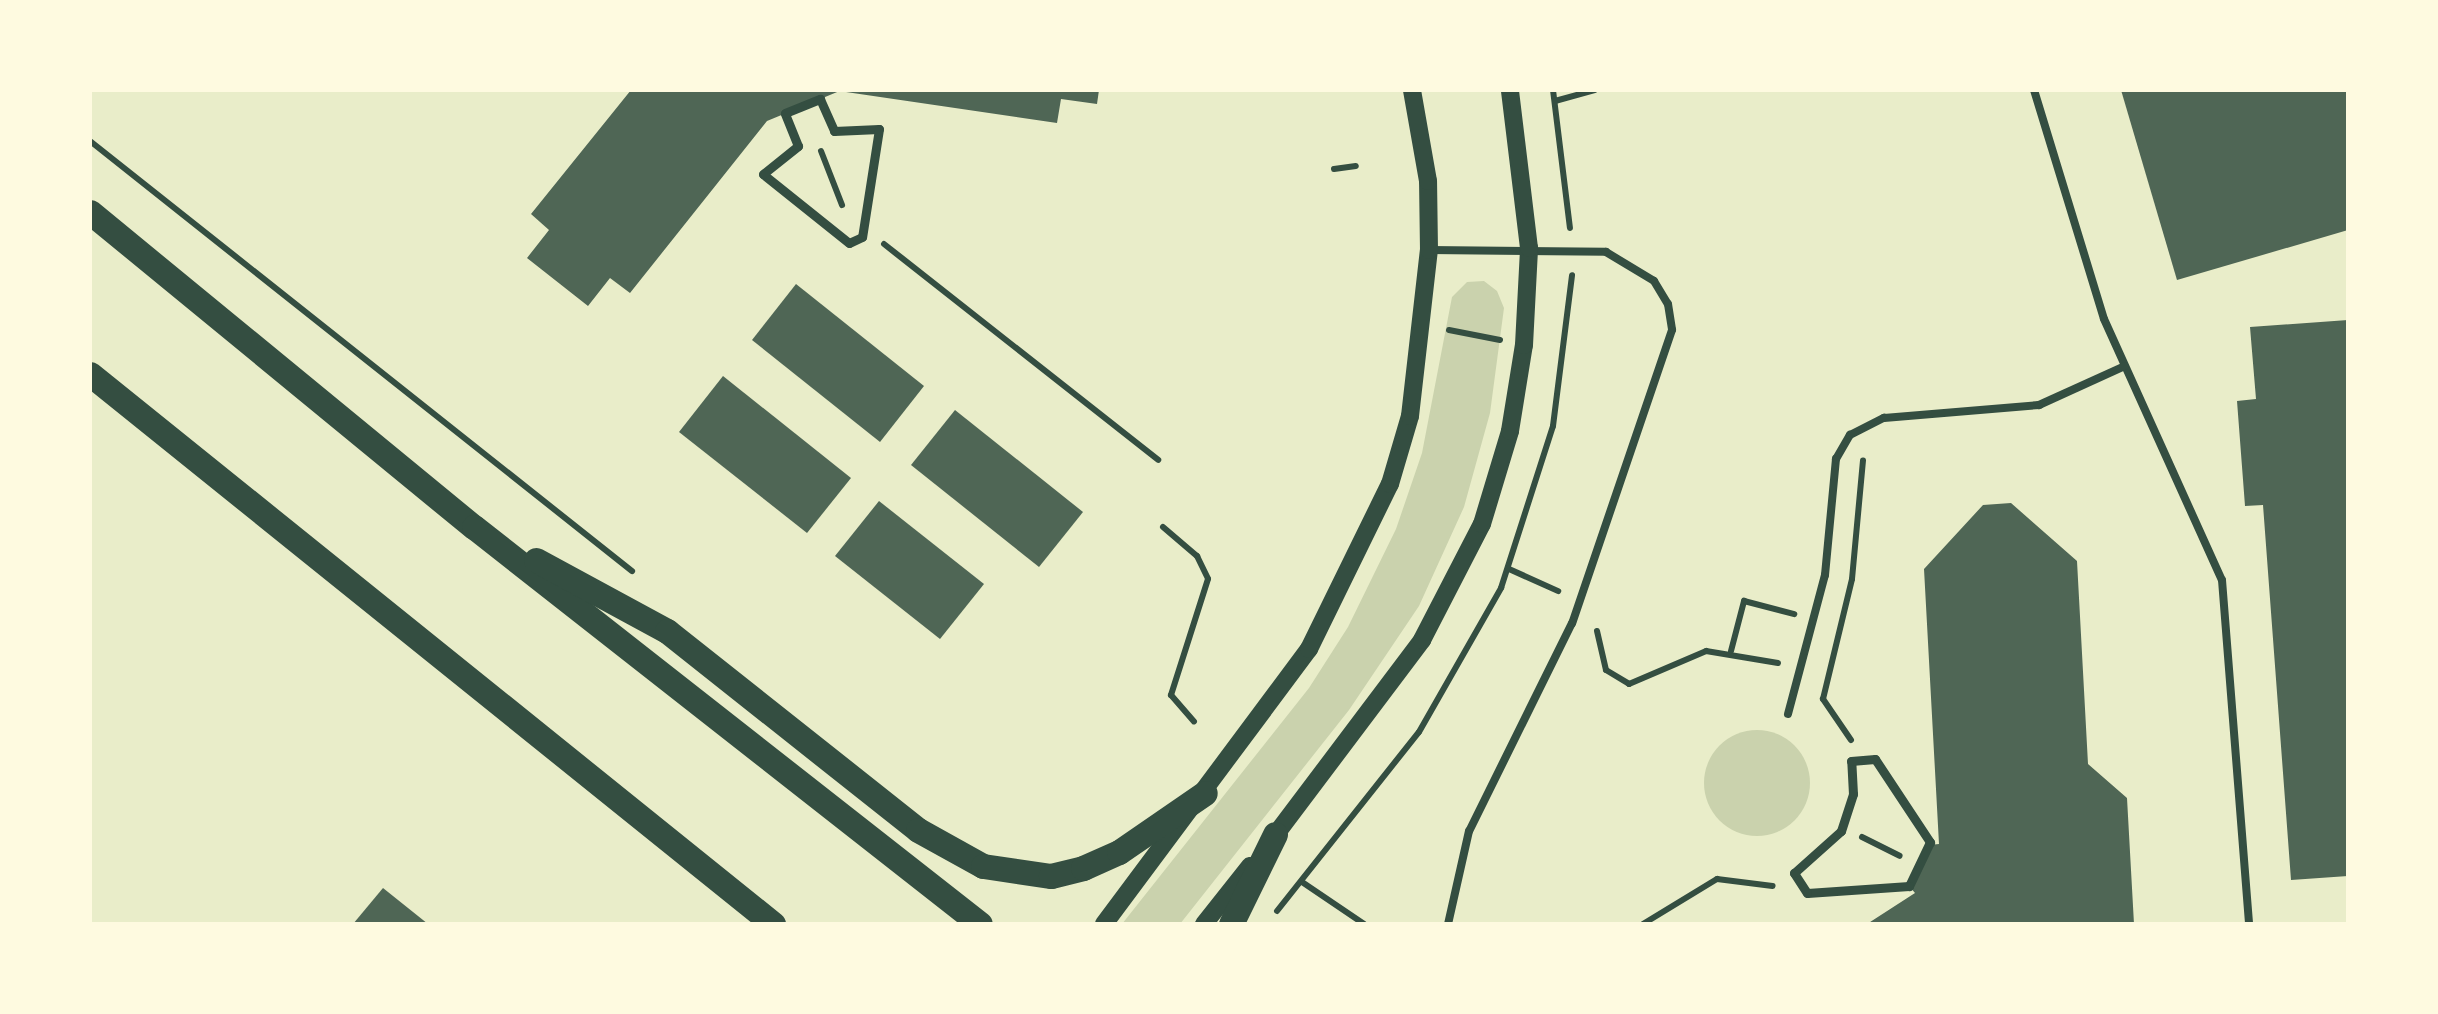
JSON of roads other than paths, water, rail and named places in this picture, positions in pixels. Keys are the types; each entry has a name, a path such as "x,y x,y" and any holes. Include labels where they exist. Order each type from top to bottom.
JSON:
{"main road":[{"path":"90,212 474,527 980,924"},
{"path":"90,374 773,924"},
{"path":"474,527 667,632 918,830 983,866 1051,876 1084,868 1119,852 1205,793"},
{"path":"1231,924 1276,834"}],"street":[{"path":"1104,924 1310,649 1364,548 1410,416 1429,250 1428,181 1412,90"},
{"path":"1204,924 1422,640 1482,524 1513,414 1530,248 1510,90"},
{"path":"820,99 834,131 879,129 864,228 862,239 850,242 763,174 798,146 785,114 820,99"},
{"path":"1875,759 1930,842 1919,865 1907,888 1808,894 1794,873 1841,831 1853,794 1851,761 1875,759"}],"lane":[{"path":"2034,90 2086,270 2222,580 2249,924"},
{"path":"1429,250 1592,249 1644,272 1668,304 1670,343 1572,623 1469,831 1448,924"},
{"path":"1788,714 1815,620 1836,459 1857,428 1884,418 2040,405 2126,366"}]}
